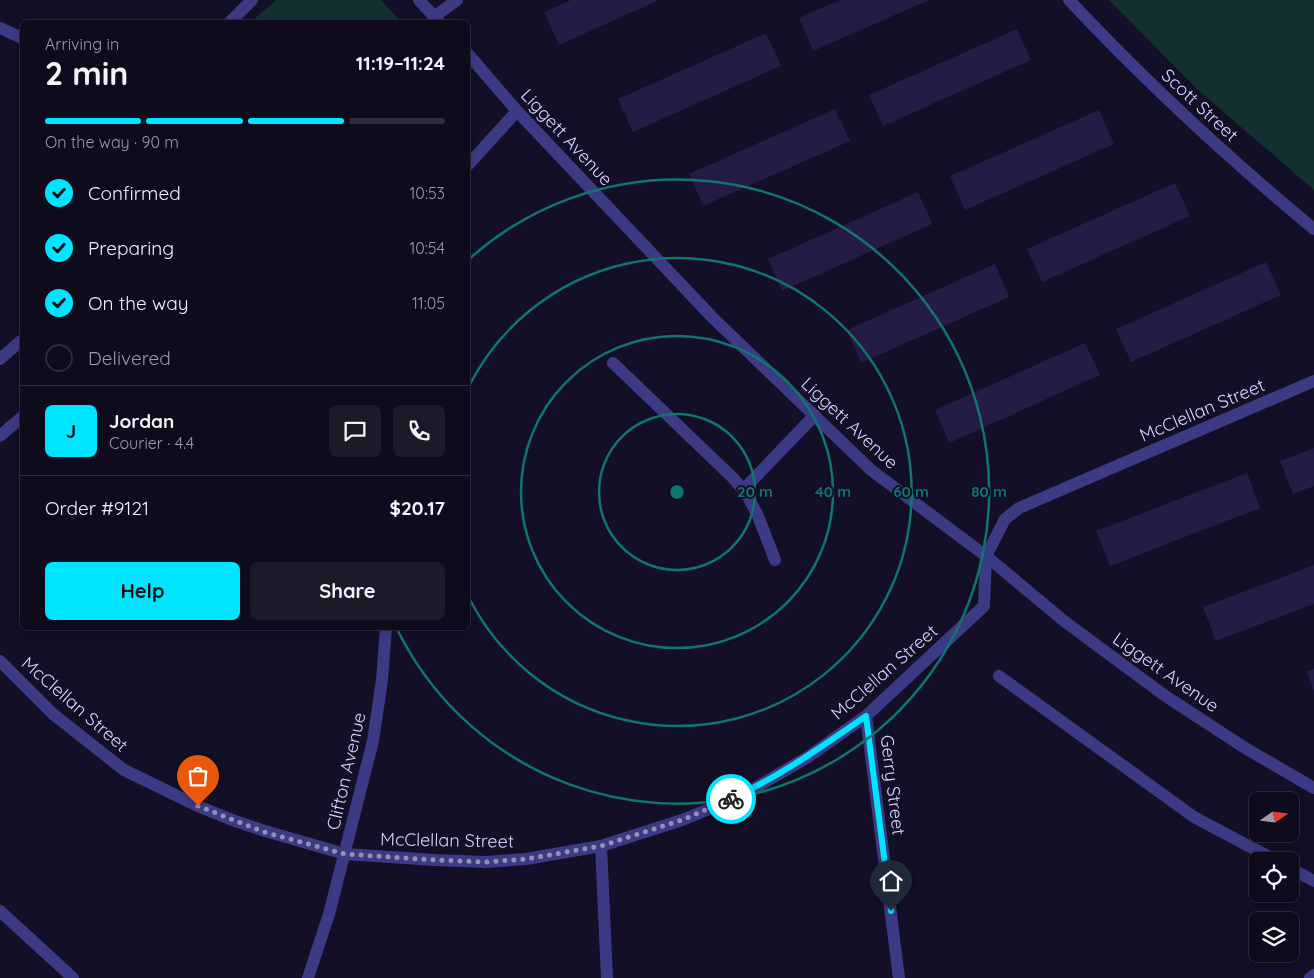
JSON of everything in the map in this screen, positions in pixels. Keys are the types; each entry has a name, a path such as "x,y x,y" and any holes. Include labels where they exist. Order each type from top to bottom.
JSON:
{"street":[{"path":"232,20 252,0"},
{"path":"419,0 437,20 457,0"},
{"name":"Scott Street","path":"1069,0 1107,40 1234,161 1314,229"},
{"path":"0,28 20,37"},
{"name":"Liggett Avenue","path":"470,56 518,111 713,318 871,470 986,556 1064,621 1169,698 1245,748 1314,788"},
{"path":"470,162 518,111"},
{"path":"0,359 20,342"},
{"path":"613,364 743,490 758,516 775,560"},
{"name":"McClellan Street","path":"0,661 54,714 124,770 198,806 264,832 345,854 435,860 486,862 526,859 601,846 682,820 747,792 808,757 866,716 984,606 986,556 1005,519 1019,508 1314,380"},
{"path":"743,490 815,415"},
{"path":"0,436 20,419"},
{"name":"Clifton Avenue","path":"308,978 329,914 373,741 382,680 386,630"},
{"path":"999,676 1194,817 1260,852"},
{"name":"Gerry Street","path":"866,716 899,978"},
{"path":"601,846 607,978"},
{"path":"1299,873 1314,881"},
{"path":"0,912 73,978"},
{"path":"1310,978 1314,975"}],"green space":[{"path":"276,0 381,0 399,20 253,20"},
{"path":"1109,0 1314,0 1314,190 1197,89"}],"building":[{"path":"571,0 659,0 559,45 544,12"},
{"path":"840,0 929,0 813,51 799,18"},
{"path":"1017,29 1031,60 883,126 869,95"},
{"path":"766,33 781,66 633,132 618,99"},
{"path":"835,109 850,141 703,206 689,174"},
{"path":"1099,110 1114,144 965,210 950,176"},
{"path":"1175,183 1190,216 1042,282 1027,249"},
{"path":"918,192 932,224 782,291 768,259"},
{"path":"1266,262 1281,295 1131,362 1116,329"},
{"path":"995,264 1009,297 861,363 847,330"},
{"path":"1085,343 1100,375 949,443 935,410"},
{"path":"1314,448 1314,486 1293,494 1280,461"},
{"path":"1247,473 1260,508 1110,566 1096,531"},
{"path":"1314,565 1314,604 1216,641 1203,607"},
{"path":"1314,669 1314,691 1307,672"}],"way so far":[{"path":"198,806 264,832 345,854 486,862 526,859 601,846 682,820 731,799"}],"route":[{"path":"731,799 756,788 808,757 866,716 891,911"}]}
